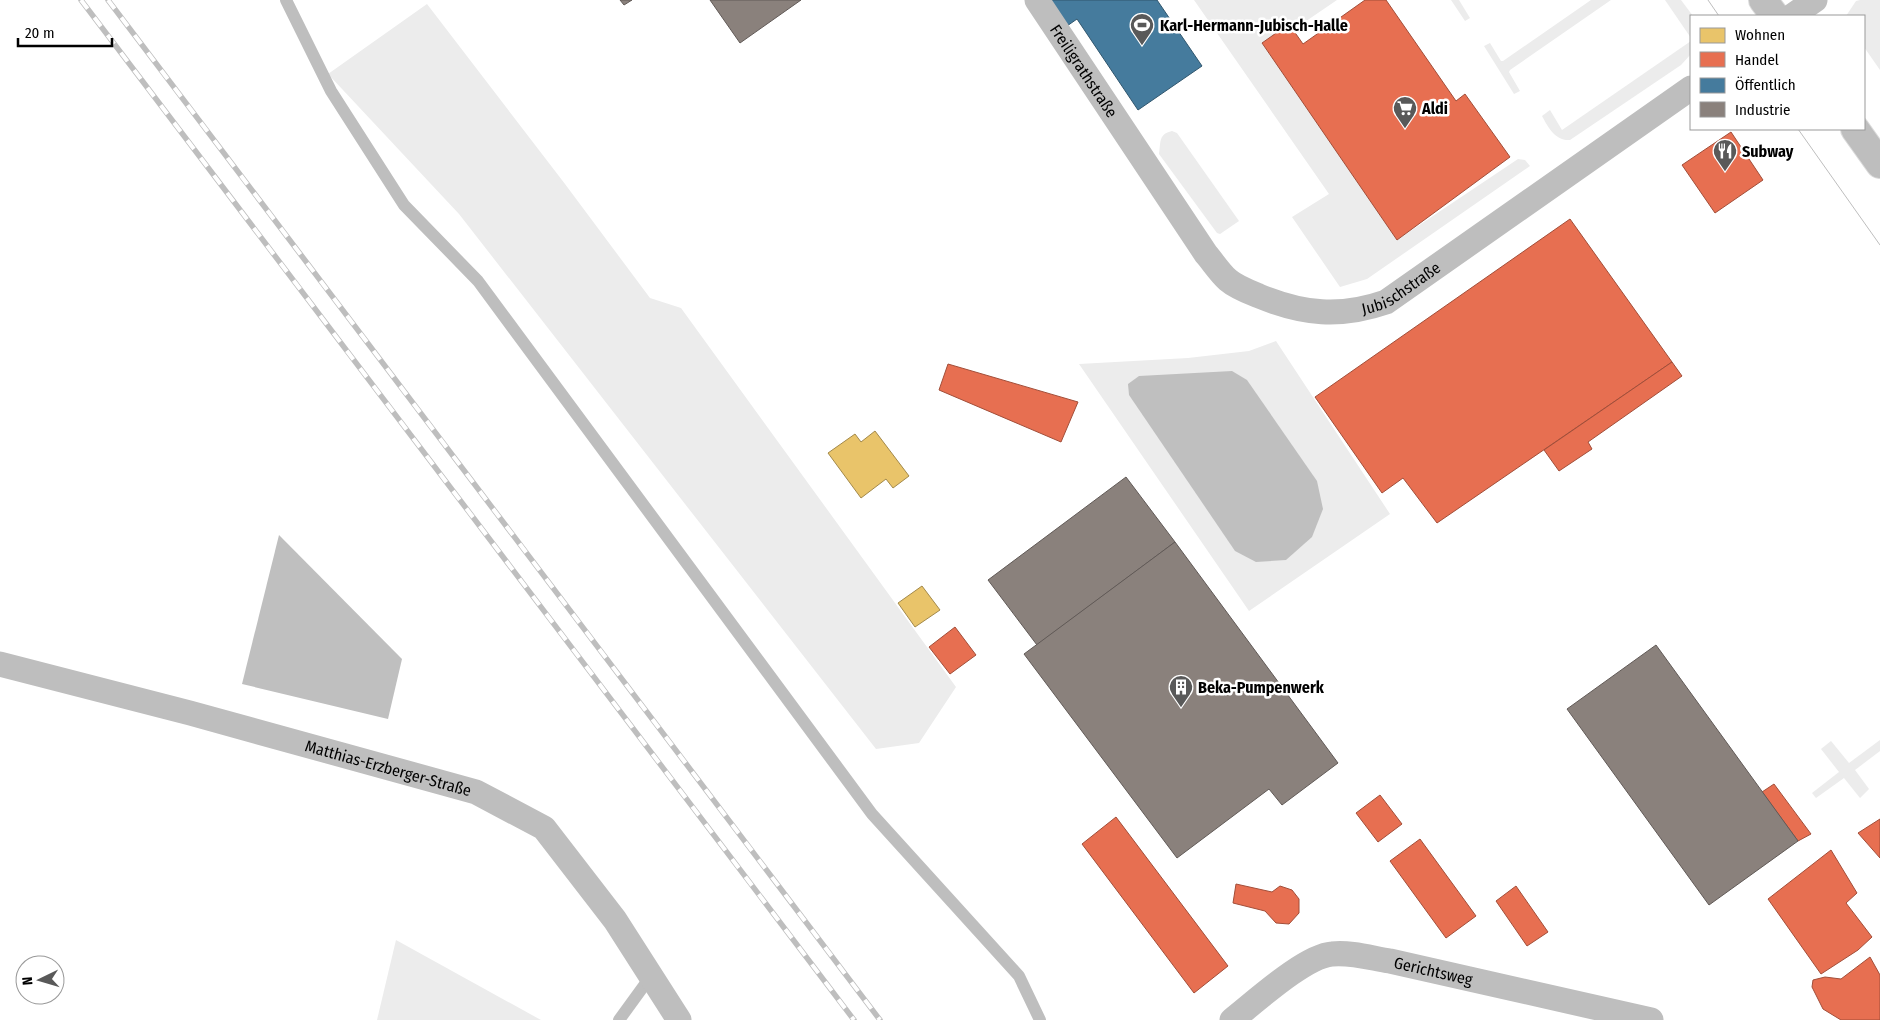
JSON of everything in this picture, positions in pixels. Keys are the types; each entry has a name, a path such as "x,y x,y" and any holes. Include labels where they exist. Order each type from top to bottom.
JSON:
{"main road":[{"path":"1763,0 1774,15"},
{"path":"1856,130 1880,164"}],"street":[{"name":"Freiligrathstraße","path":"1037,0 1131,141"},
{"path":"1794,15 1816,0"},
{"name":"Jubischstraße","path":"1131,141 1206,254 1229,282 1278,304 1306,311 1363,310 1386,302 1690,89"},
{"name":"Matthias-Erzberger-Straße","path":"0,664 190,713 476,792 544,828 615,920 679,1020"},
{"name":"Gerichtsweg","path":"1232,1020 1308,961 1331,954 1350,954 1390,961 1651,1020"}],"lane":[{"path":"286,0 331,91 404,205 478,281 872,814 1019,976 1040,1020"},
{"path":"619,1020 650,976"}],"shaded area":[{"path":"1194,0 1337,0 1293,30 1289,25 1262,44 1397,240 1518,159 1525,160 1530,166 1367,279 1340,287 1292,217 1329,194"},
{"path":"1451,0 1459,0 1470,18 1465,21"},
{"path":"1591,0 1611,0 1510,70 1509,72 1520,91 1514,94 1484,46 1490,43 1501,61 1503,61"},
{"path":"1665,0 1681,0 1692,15 1690,15 1690,37"},
{"path":"1880,0 1880,70 1865,48 1865,15 1847,15 1856,1"},
{"path":"427,4 650,298 681,308 956,687 919,743 876,749 459,214 328,74"},
{"path":"1690,42 1690,55 1681,65 1570,140 1556,136 1542,116 1550,110 1562,130"},
{"path":"1172,131 1177,133 1239,221 1220,234 1217,233 1159,154 1162,137 1164,134"},
{"path":"1276,341 1390,514 1249,611 1079,364 1188,358 1249,351"},
{"path":"1232,371 1247,380 1317,481 1323,509 1312,537 1286,560 1256,562 1235,551 1129,395 1128,384 1139,376"},
{"path":"279,535 402,659 388,719 242,684"},
{"path":"1880,740 1880,751 1855,770 1869,789 1860,798 1844,778 1816,798 1812,793 1839,772 1821,749 1831,741 1849,763"},
{"path":"396,940 541,1020 377,1020"}],"building: Wohnen":[{"path":"875,431 909,476 893,488 886,479 861,498 828,453 855,434 861,442"},
{"path":"922,586 940,610 915,627 898,603"}],"building: Handel":[{"name":"Aldi","path":"1365,0 1386,0 1456,101 1465,94 1510,157 1397,240 1262,43 1289,24 1303,44"},
{"path":"1731,132 1763,180 1715,213 1682,165"},
{"path":"1570,219 1672,362 1437,523 1403,478 1382,493 1315,397"},
{"path":"1672,362 1682,376 1588,442 1592,449 1559,471 1544,450"},
{"path":"948,364 1078,402 1061,442 939,390"},
{"path":"955,627 976,655 950,674 929,647"},
{"path":"1774,784 1811,834 1798,841 1762,792"},
{"path":"1380,795 1402,824 1378,842 1356,813"},
{"path":"1116,817 1228,966 1194,993 1082,844"},
{"path":"1880,819 1880,858 1858,833"},
{"path":"1420,839 1476,916 1446,938 1390,861"},
{"path":"1831,850 1857,893 1846,903 1872,937 1858,950 1821,974 1768,899"},
{"path":"1236,884 1272,892 1280,886 1292,890 1299,899 1299,913 1289,924 1276,923 1265,911 1233,903"},
{"path":"1516,886 1548,932 1527,946 1496,901"},
{"path":"1870,957 1880,975 1880,1020 1841,1020 1823,1009 1812,987 1813,980 1825,977 1841,979"}],"building: Öffentlich":[{"name":"Karl-Hermann-Jubisch-Halle","path":"1048,0 1157,0 1202,66 1138,110 1077,19 1067,26"}],"building: Industrie":[{"path":"620,0 632,0 624,5"},
{"path":"710,0 801,0 740,43"},
{"path":"1126,477 1175,542 1037,645 988,580"},
{"name":"Beka-Pumpenwerk","path":"1175,542 1338,763 1282,805 1269,789 1177,858 1024,654"},
{"path":"1656,645 1798,841 1709,905 1567,709"}],"tram line":[{"path":"1708,0 1718,15"},
{"path":"1799,130 1880,245"}],"railway":[{"path":"81,0 854,1020"},
{"path":"108,0 880,1020"}],"place":[{"name":"Karl-Hermann-Jubisch-Halle","path":"1142,46"},
{"name":"Aldi","path":"1405,129"},
{"name":"Subway","path":"1725,172"},
{"name":"Beka-Pumpenwerk","path":"1181,708"}]}
